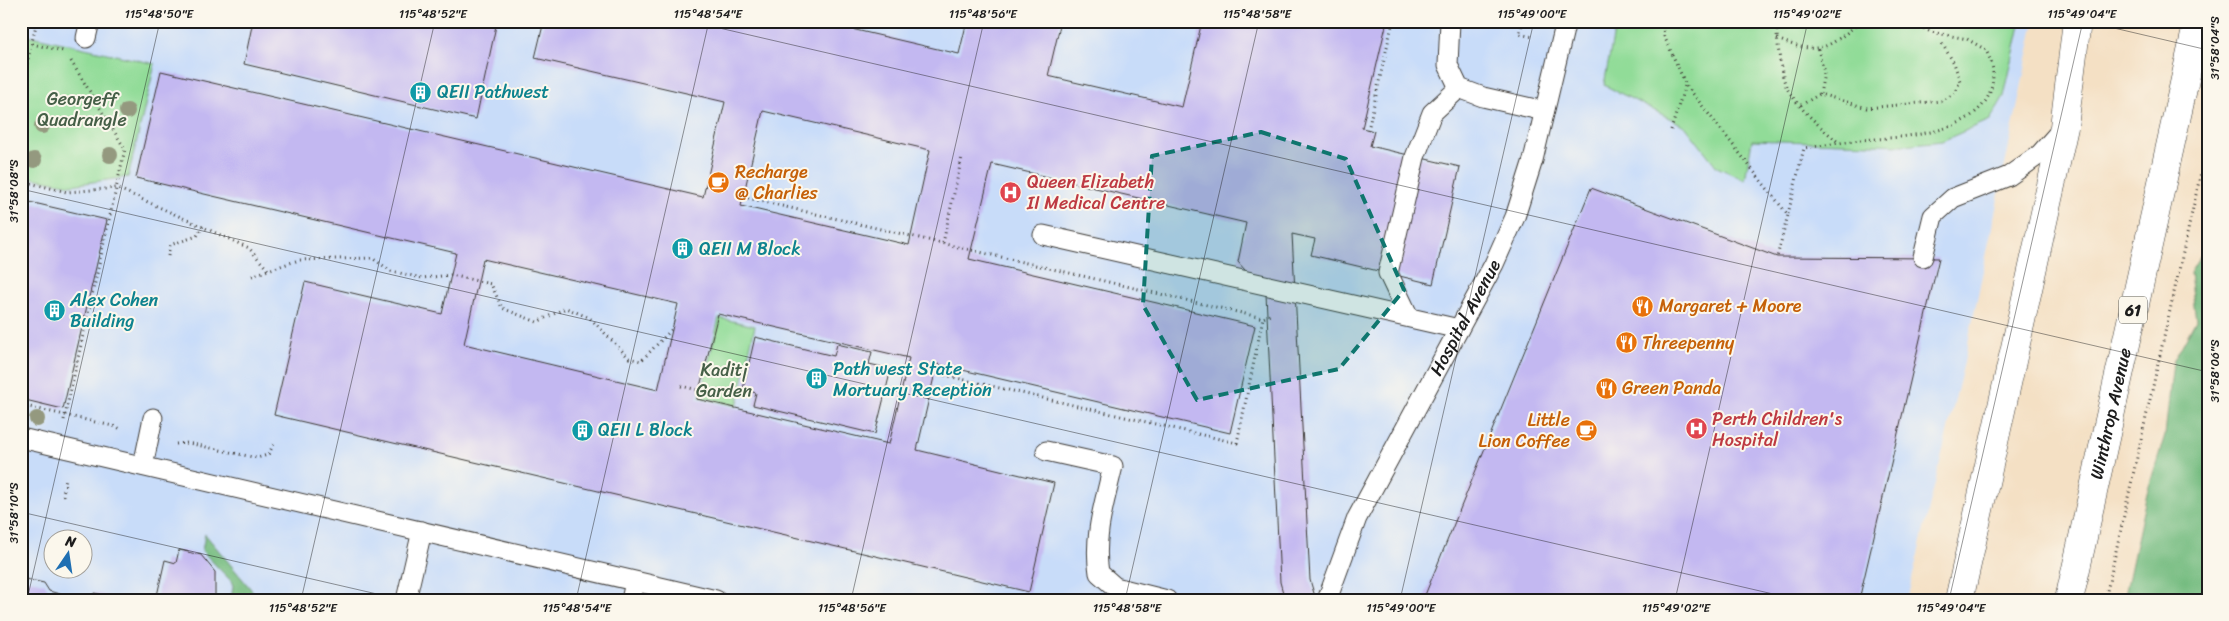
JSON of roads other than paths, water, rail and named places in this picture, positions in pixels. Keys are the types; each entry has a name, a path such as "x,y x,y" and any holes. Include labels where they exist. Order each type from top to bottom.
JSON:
{"main road":[{"path":"1959,600 2064,127 2077,21"},
{"name":"Winthrop Avenue","path":"2069,600 2198,21"}],"lane":[{"path":"1450,21 1448,65 1459,88 1483,97 1544,111"},
{"name":"Hospital Avenue","path":"1327,600 1357,518 1494,264 1515,217 1533,160 1566,21"},
{"path":"1410,317 1388,273 1415,157 1432,113 1459,88"},
{"path":"1923,257 1933,216 1953,198 2009,176 2040,154 2064,127"},
{"path":"1043,235 1459,329"},
{"path":"144,466 154,418"},
{"path":"21,438 422,531 633,591 716,600"},
{"path":"1046,451 1113,466 1097,536 1096,556 1099,573 1116,586 1167,600"},
{"path":"406,600 422,531"}],"place":[{"name":"QEII Pathwest","path":"421,92"},
{"name":"Recharge @ Charlies","path":"719,182"},
{"name":"Queen Elizabeth II Medical Centre","path":"1011,192"},
{"name":"QEII M Block","path":"683,249"},
{"name":"Margaret + Moore","path":"1643,306"},
{"name":"Alex Cohen Building","path":"54,310"},
{"name":"Threepenny","path":"1626,343"},
{"name":"Path west State Mortuary Reception","path":"817,379"},
{"name":"Green Panda","path":"1606,388"},
{"name":"Perth Children's Hospital","path":"1696,429"},
{"name":"QEII L Block","path":"582,430"},
{"name":"Little Lion Coffee","path":"1586,430"}],"park label":[{"name":"Georgeff Quadrangle","path":"82,109"},
{"name":"Kaditj Garden","path":"724,380"}]}
